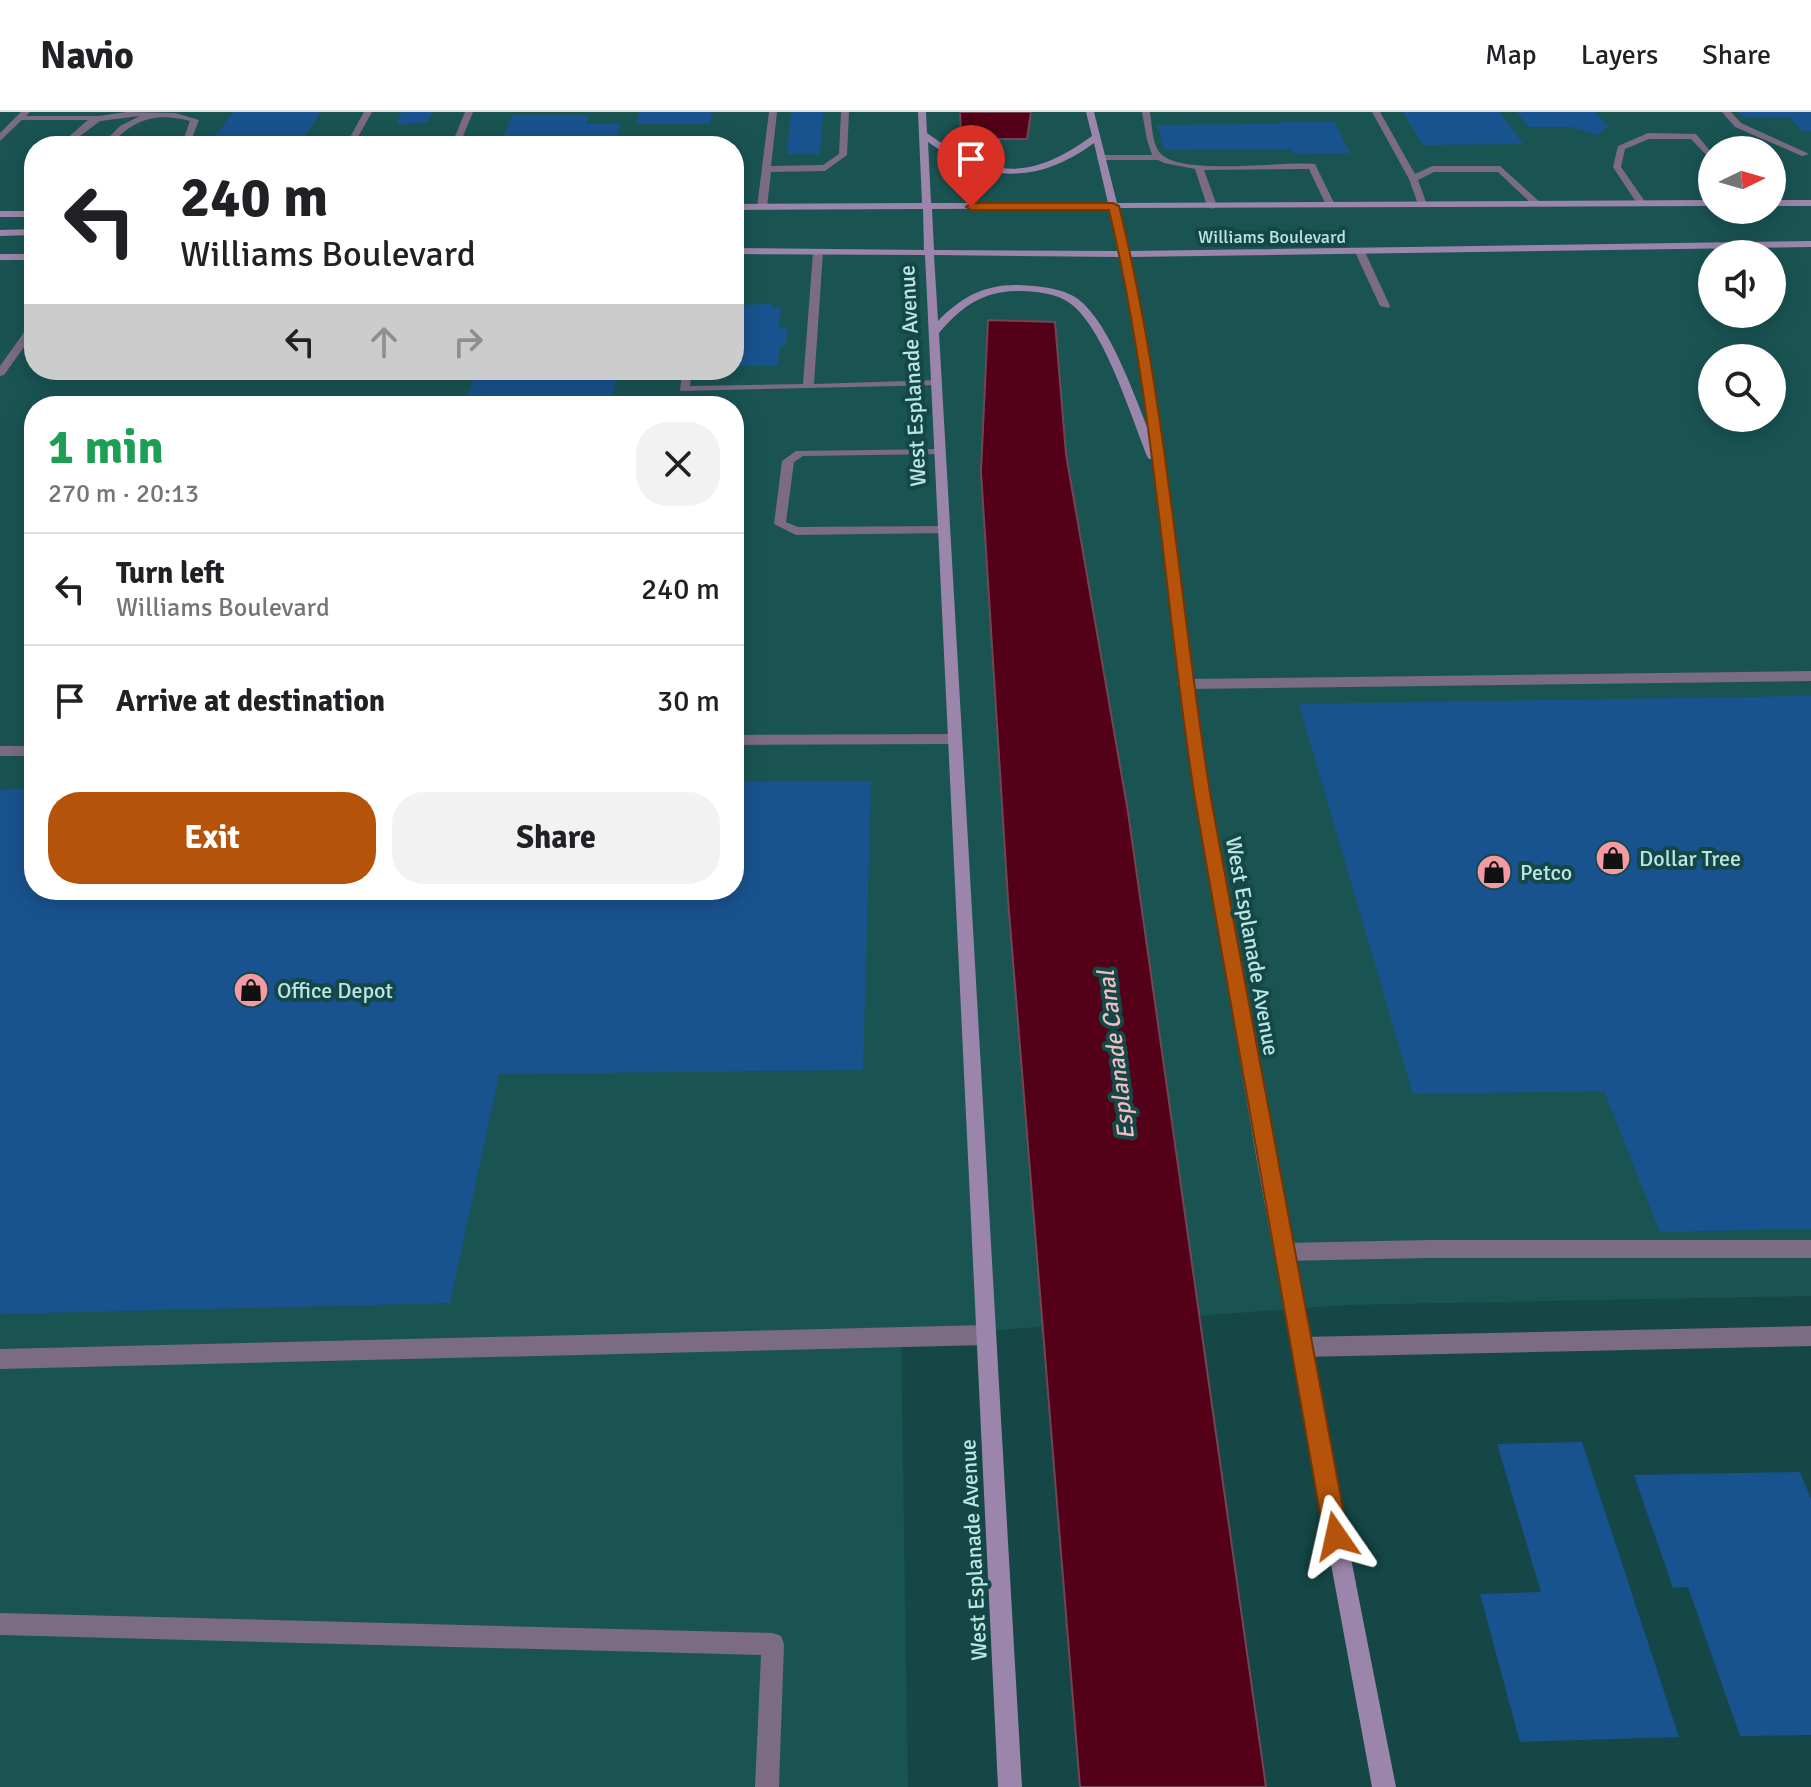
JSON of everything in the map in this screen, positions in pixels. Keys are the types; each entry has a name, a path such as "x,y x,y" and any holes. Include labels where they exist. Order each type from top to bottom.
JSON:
{"main road":[{"name":"West Esplanade Avenue","path":"922,112 1010,1787"},
{"name":"West Esplanade Avenue","path":"1090,112 1125,254 1150,389 1184,684 1283,1252 1384,1787"},
{"path":"923,134 946,153 969,165 993,172 1042,169 1060,163 1096,137"},
{"name":"Williams Boulevard","path":"744,207 1698,203"},
{"path":"1786,203 1811,203"},
{"path":"0,214 24,214"},
{"path":"0,233 24,232"},
{"name":"Williams Boulevard","path":"1786,244 1809,244"},
{"name":"Williams Boulevard","path":"744,251 1125,254 1698,250"},
{"path":"0,257 24,257"},
{"path":"934,332 953,309 970,296 996,287 1060,294 1077,303 1100,333 1160,474"}],"street":[{"path":"355,136 368,112"},
{"path":"459,136 469,112"},
{"path":"762,207 773,112"},
{"path":"766,169 825,168 843,155 845,112"},
{"path":"1146,112 1158,157"},
{"path":"1376,112 1413,179 1422,205"},
{"path":"1726,112 1738,125 1809,156"},
{"path":"112,136 136,120 160,113"},
{"path":"0,138 23,115 98,118 160,113 185,114 195,120 189,136"},
{"path":"73,136 98,118"},
{"path":"1641,203 1617,167 1621,148 1648,136 1693,136 1698,142"},
{"path":"1101,158 1158,157 1177,165 1199,167 1312,166 1330,205"},
{"path":"1199,167 1212,206"},
{"path":"1413,179 1432,169 1500,169 1537,204"},
{"path":"808,387 818,252"},
{"path":"1360,252 1385,306"},
{"path":"0,373 24,340"},
{"path":"685,380 684,389 937,383"},
{"path":"940,452 800,453 788,461 780,524 796,531 944,530"},
{"path":"1184,684 1811,676"},
{"path":"744,740 953,739"},
{"path":"0,751 24,751"},
{"path":"1283,1252 1811,1249"},
{"path":"0,1359 986,1335"},
{"path":"1301,1347 1811,1336"},
{"path":"0,1624 773,1644 767,1787"}],"shaded area":[{"path":"0,112 1811,112 1811,1296 1347,1305 901,1337 908,1787 0,1787"}],"water":[{"path":"960,112 1031,112 1027,139 978,139 961,134"},
{"name":"Esplanade Canal","path":"988,320 1055,322 1066,454 1128,812 1266,1787 1080,1787 1008,899 981,471"}],"building":[{"path":"233,112 320,112 305,136 215,136"},
{"path":"402,112 432,112 427,122 399,124 397,122"},
{"path":"639,112 712,112 710,124 636,124"},
{"path":"791,112 823,112 820,154 787,154"},
{"path":"1403,112 1500,112 1523,144 1423,145"},
{"path":"1517,112 1596,112 1608,127 1596,135 1572,127 1528,127"},
{"path":"1738,112 1811,112 1811,131 1803,131 1789,117 1743,117"},
{"path":"512,115 589,115 586,124 620,124 617,136 504,136"},
{"path":"1334,122 1350,153 1294,154 1292,149 1165,150 1157,125 1281,124"},
{"path":"771,304 771,308 781,308 778,328 787,328 786,346 780,346 778,366 744,366 744,305"},
{"path":"473,380 617,380 613,396 467,396"},
{"path":"1811,696 1811,1229 1660,1232 1604,1091 1413,1094 1299,704"},
{"path":"871,781 863,1070 499,1074 450,1303 0,1314 0,790 24,789 24,900 744,900 744,782"},
{"path":"1582,1442 1679,1737 1520,1742 1480,1594 1541,1592 1497,1444"},
{"path":"1800,1472 1811,1499 1811,1735 1740,1736 1688,1587 1673,1588 1634,1475"}],"place":[{"name":"Dollar Tree","path":"1613,858"},
{"name":"Petco","path":"1494,872"},
{"name":"Office Depot","path":"251,990"}],"route":[{"path":"971,207 1113,206 1131,280 1150,389 1184,684 1203,799 1336,1536"}]}
